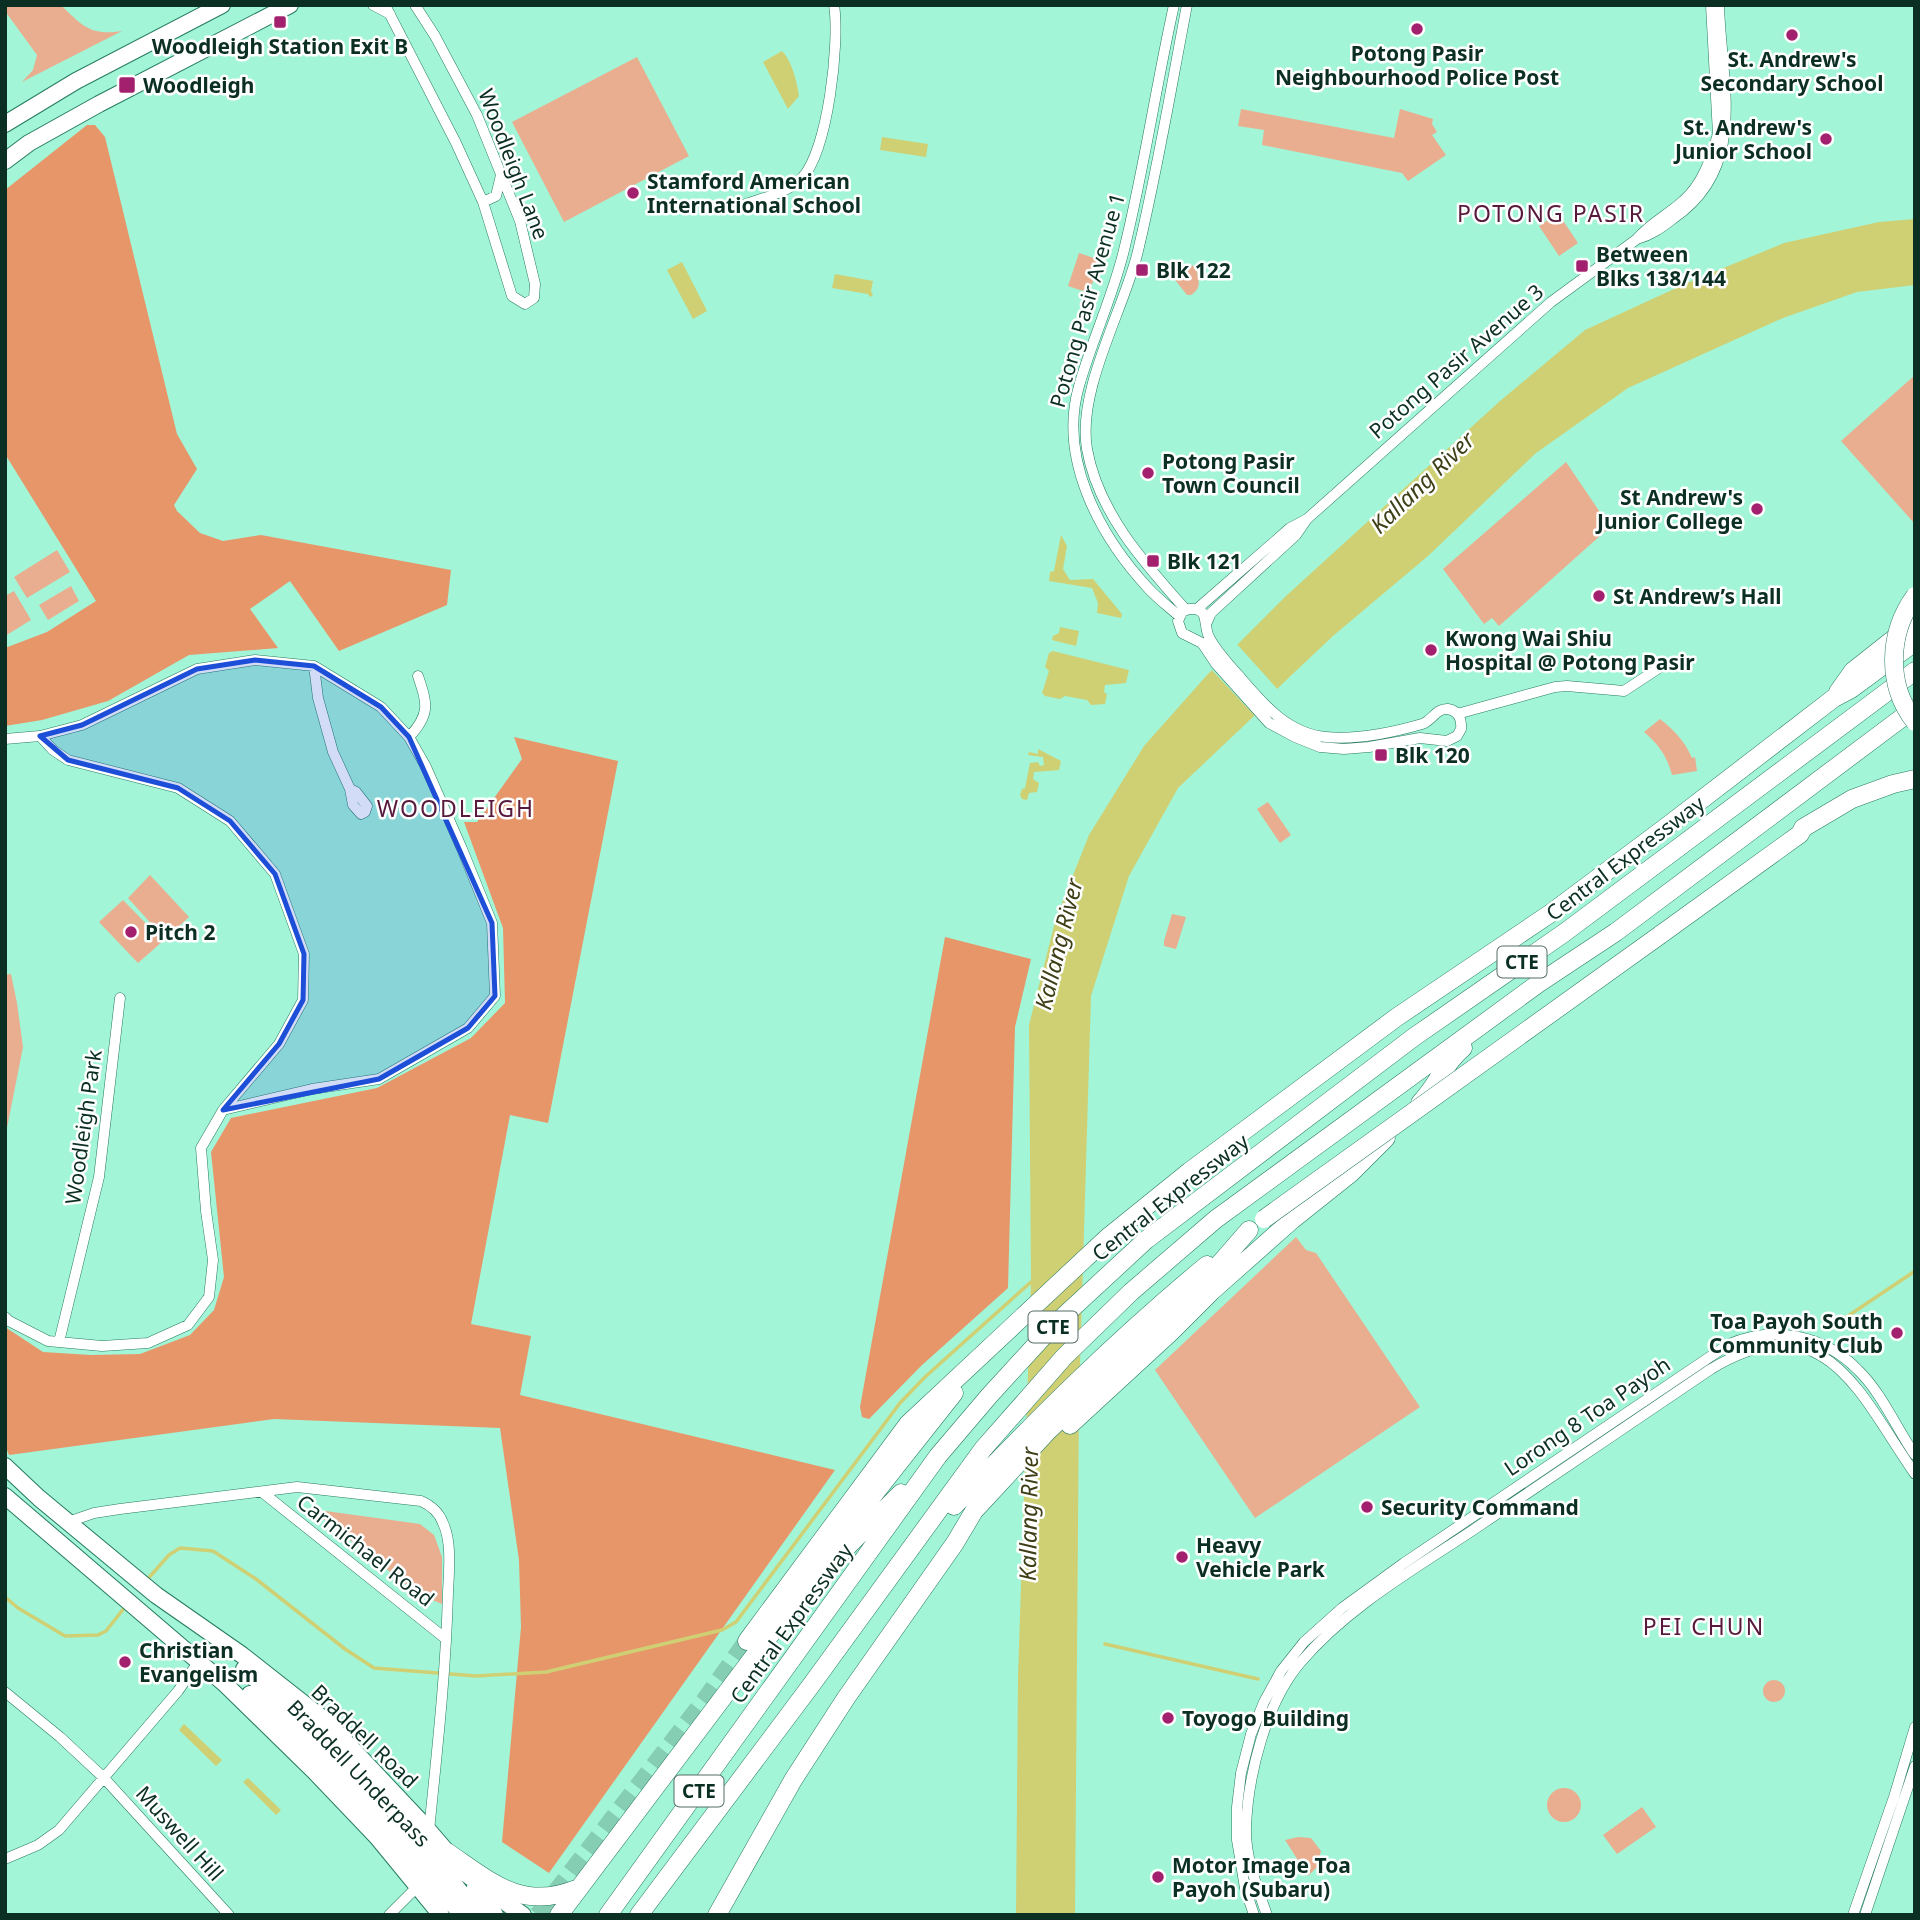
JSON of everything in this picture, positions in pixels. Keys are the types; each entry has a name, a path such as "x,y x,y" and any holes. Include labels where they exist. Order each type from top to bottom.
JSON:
{"highway":[{"path":"1915,596 1909,604 1896,640 1894,669 1903,704 1915,722"},
{"path":"1834,698 1853,671 1915,622"},
{"path":"747,1641 908,1424 1107,1238 1190,1171 1397,1017 1551,913 1834,698 1852,689 1915,642"},
{"name":"Central Expressway","path":"608,1915 938,1456 1053,1326 1121,1261 1414,1037 1574,926 1915,671"},
{"name":"CTE","path":"639,1915 983,1449 1063,1357 1131,1292 1216,1219 1539,983 1616,932 1915,708"},
{"path":"717,1915 793,1780 846,1698 955,1543 1000,1489 1054,1439 1256,1225 1800,834 1803,828 1852,799 1915,779"},
{"path":"1800,834 1807,833 1860,804 1900,792 1915,791"},
{"path":"908,1554 1002,1455 1163,1321 1254,1253 1351,1173 1429,1094 1454,1056 1528,999 1539,983"},
{"path":"559,1915 807,1586 852,1522 937,1412 995,1345"},
{"path":"807,1586 938,1456"},
{"path":"447,1852 486,1878 522,1896 551,1898 576,1889"}],"main road":[{"path":"5,124 76,81 222,5"},
{"path":"5,160 29,143 290,5"},
{"name":"Braddell Road","path":"5,1466 68,1522 199,1661 314,1771 377,1837 441,1915"},
{"name":"Braddell Underpass","path":"5,1496 87,1563 138,1595 316,1732 399,1816 479,1915"},
{"name":"Braddell Road","path":"138,1595 242,1655 326,1721 466,1874 523,1915"},
{"name":"Braddell Underpass","path":"138,1595 307,1744 387,1827 462,1915"},
{"path":"466,1874 495,1915"}],"street":[{"path":"373,5 388,10"},
{"name":"Woodleigh Lane","path":"388,10 483,202 512,296 525,304 534,298 535,284 520,221 477,115 435,36 415,5"},
{"path":"743,205 794,185 803,178 815,157 834,72 834,5"},
{"name":"Potong Pasir Avenue 1","path":"1174,5 1138,192 1123,254 1079,385 1072,426 1081,477 1118,549 1148,589 1182,613"},
{"name":"Potong Pasir Avenue 1","path":"1187,5 1136,258 1091,388 1086,425 1087,448 1095,481 1116,522 1182,613 1179,630 1185,636 1203,633"},
{"name":"Potong Pasir Avenue 3","path":"1197,609 1290,528 1307,519 1551,302 1684,201 1697,185 1713,153 1717,134 1711,5"},
{"name":"Potong Pasir Avenue 3","path":"1637,239 1650,236 1689,208 1704,192 1720,158 1727,130 1727,108 1719,5"},
{"path":"483,202 496,196 501,175"},
{"name":"Potong Pasir Avenue 3","path":"1203,633 1211,613 1296,535 1307,519"},
{"path":"1182,613 1197,609"},
{"name":"Potong Pasir Avenue 1","path":"1197,609 1203,613 1203,633 1216,664 1273,719 1295,737 1320,747 1344,749 1420,738 1447,740 1457,736 1462,725 1457,713 1450,709 1441,710 1431,721 1374,736 1327,737 1301,731 1273,719"},
{"path":"5,740 40,736 82,725 197,669 255,660 314,666 381,707 409,737 426,767 463,849 492,923 495,996 468,1028 379,1079 312,1089 223,1110"},
{"path":"314,666 318,698 333,752 350,789"},
{"path":"1457,713 1555,687 1624,691 1662,666"},
{"path":"409,737 422,718 427,703 418,676"},
{"path":"1431,721 1431,729 1437,738"},
{"path":"5,1317 48,1341 102,1346 148,1343 188,1325 209,1297 214,1260 206,1212 201,1148 223,1110 279,1044 303,1000 304,954 275,874 230,821 178,788 68,760 53,750 40,736"},
{"name":"Woodleigh Park","path":"59,1342 99,1177 120,998"},
{"name":"Lorong 8 Toa Payoh","path":"1254,1915 1245,1888 1239,1853 1237,1807 1244,1760 1264,1702 1281,1671 1320,1625 1404,1563 1730,1344 1747,1336 1781,1334 1809,1339 1847,1360 1870,1384 1915,1455"},
{"name":"Lorong 8 Toa Payoh","path":"1267,1915 1248,1852 1246,1828 1258,1753 1277,1700 1300,1664 1328,1634 1420,1566 1711,1369 1734,1356 1758,1348 1789,1346 1823,1357 1838,1367 1859,1391 1915,1474"},
{"name":"Carmichael Road","path":"68,1522 94,1513 120,1509 297,1487 421,1501 430,1505 438,1512 446,1534 449,1573 443,1683 429,1831"},
{"name":"Carmichael Road","path":"262,1492 446,1639"},
{"path":"5,1859 38,1845 59,1830 178,1691 199,1661"},
{"name":"Muswell Hill","path":"5,1692 103,1777 229,1915"},
{"path":"1853,1915 1915,1727"},
{"path":"1865,1915 1915,1766"},
{"path":"389,1915 418,1886"}],"highlighted area":[{"path":"255,660 314,666 381,707 409,737 492,923 495,996 468,1028 379,1079 223,1110 279,1044 303,1000 304,954 275,874 230,821 178,788 68,760 40,736 82,725 197,669"}],"shaded area":[{"path":"5,5 61,5 75,19 95,31 122,31 22,82 33,70 37,55 5,11"},
{"path":"637,57 689,156 564,222 512,122"},
{"path":"1241,109 1394,138 1400,109 1433,119 1432,124 1437,132 1432,135 1446,155 1408,181 1402,173 1262,145 1264,130 1238,126"},
{"path":"87,125 95,125 105,137 177,434 197,469 174,505 177,511 200,533 223,541 261,535 451,570 447,605 339,651 290,581 250,609 278,648 189,655 108,701 42,720 5,726 5,648 47,632 96,601 5,454 5,190"},
{"path":"1558,213 1578,243 1559,256 1539,226"},
{"path":"1079,253 1100,260 1089,293 1068,286"},
{"path":"1185,265 1196,266 1199,285 1191,295 1187,295 1172,276 1173,272"},
{"path":"1915,375 1915,523 1914,523 1841,441"},
{"path":"1566,462 1610,527 1499,626 1492,618 1484,624 1443,569"},
{"path":"57,550 70,572 27,598 14,577"},
{"path":"71,586 79,601 48,620 39,605"},
{"path":"14,591 31,620 5,636 5,596"},
{"path":"1660,719 1678,736 1692,758 1695,757 1697,771 1672,775 1662,751 1644,732"},
{"path":"514,737 618,761 548,1123 510,1115 471,1324 531,1336 520,1395 835,1470 549,1873 502,1842 521,1627 519,1560 500,1428 274,1419 9,1455 5,1445 5,1327 43,1352 140,1354 190,1335 214,1310 224,1277 211,1152 231,1118 377,1088 471,1038 505,1003 503,928 464,822 477,822 522,759"},
{"path":"1268,802 1291,835 1280,843 1257,809"},
{"path":"150,875 189,917 165,939 128,898"},
{"name":"Pitch 2","path":"123,900 163,941 138,963 99,922"},
{"path":"1172,914 1186,917 1176,949 1164,946"},
{"path":"945,937 1031,959 1015,1027 1008,1288 921,1366 869,1419 862,1417 860,1407"},
{"path":"11,974 23,1047 5,1138 5,975"},
{"path":"1296,1237 1306,1250 1316,1253 1420,1407 1255,1518 1155,1370"},
{"path":"311,1509 420,1524 434,1535 442,1557 442,1604 418,1594"},
{"path":"1774,1680 1782,1683 1785,1691 1782,1699 1774,1702 1766,1699 1763,1691 1766,1683"},
{"path":"1564,1788 1576,1793 1581,1805 1576,1817 1564,1822 1552,1817 1547,1805 1552,1793"},
{"path":"1642,1807 1656,1827 1617,1854 1603,1835"},
{"path":"1311,1838 1321,1851 1317,1867 1308,1876 1285,1840"}],"water":[{"path":"782,51 791,66 799,96 788,109 763,62"},
{"path":"882,137 928,144 926,157 880,150"},
{"name":"Kallang River","path":"1915,219 1915,285 1857,292 1783,318 1628,388 1536,453 1428,556 1333,636 1178,788 1129,876 1091,996 1079,1399 1075,1915 1016,1915 1018,1676 1031,1282 1029,1025 1056,918 1089,835 1144,746 1207,675 1286,596 1500,401 1585,330 1687,283 1784,243 1879,222"},
{"path":"682,262 707,311 693,319 667,270"},
{"path":"835,274 873,281 873,295 870,297 868,294 832,288"},
{"path":"1061,535 1067,546 1063,569 1070,580 1093,579 1122,614 1121,618 1097,613 1098,603 1092,588 1049,581 1050,572 1054,571"},
{"path":"1060,627 1079,631 1076,646 1052,640 1053,636 1059,633"},
{"path":"1053,651 1129,670 1126,683 1105,685 1105,704 1091,705 1087,700 1045,696 1042,693 1049,671 1045,667 1049,653"},
{"path":"1038,749 1061,761 1059,770 1034,772 1033,779 1039,783 1037,792 1029,793 1027,800 1022,799 1020,795 1025,788 1030,763 1038,762 1040,766 1044,765 1043,757 1028,755 1029,752 1038,754"},
{"path":"184,1724 222,1760 216,1766 179,1730"},
{"path":"248,1778 281,1810 276,1815 243,1782"}],"pier":[{"path":"1235,642 1280,692 1257,718 1210,668"}],"waterway":[{"path":"1830,1328 1915,1271"},
{"path":"145,1582 169,1555 180,1548 213,1551 256,1579 345,1649 374,1668 476,1676 546,1672 722,1630 736,1622 900,1403 925,1377 1031,1282"},
{"path":"5,1597 18,1608 65,1636 98,1635 106,1631 125,1607"},
{"path":"1105,1644 1258,1679"}],"tunnel":[{"path":"538,1915 705,1700 747,1641"}],"place":[{"name":"Woodleigh Station Exit B","path":"280,22"},
{"name":"Potong Pasir Neighbourhood Police Post","path":"1417,29"},
{"name":"St. Andrew's Secondary School","path":"1792,35"},
{"name":"Woodleigh","path":"127,85"},
{"name":"St. Andrew's Junior School","path":"1826,139"},
{"name":"Stamford American International School","path":"633,193"},
{"name":"Between Blks 138/144","path":"1582,266"},
{"name":"Blk 122","path":"1142,270"},
{"name":"Potong Pasir Town Council","path":"1148,473"},
{"name":"St Andrew's Junior College","path":"1757,509"},
{"name":"Blk 121","path":"1153,561"},
{"name":"St Andrew’s Hall","path":"1599,596"},
{"name":"Kwong Wai Shiu Hospital @ Potong Pasir","path":"1431,650"},
{"name":"Blk 120","path":"1381,755"},
{"name":"Pitch 2","path":"131,932"},
{"name":"Toa Payoh South Community Club","path":"1897,1333"},
{"name":"Security Command","path":"1367,1507"},
{"name":"Heavy Vehicle Park","path":"1182,1557"},
{"name":"Christian Evangelism","path":"125,1662"},
{"name":"Toyogo Building","path":"1168,1718"},
{"name":"Motor Image Toa Payoh (Subaru)","path":"1158,1877"}],"district":[{"name":"POTONG PASIR","path":"1551,213"},
{"name":"WOODLEIGH","path":"456,808"},
{"name":"PEI CHUN","path":"1704,1626"}]}
